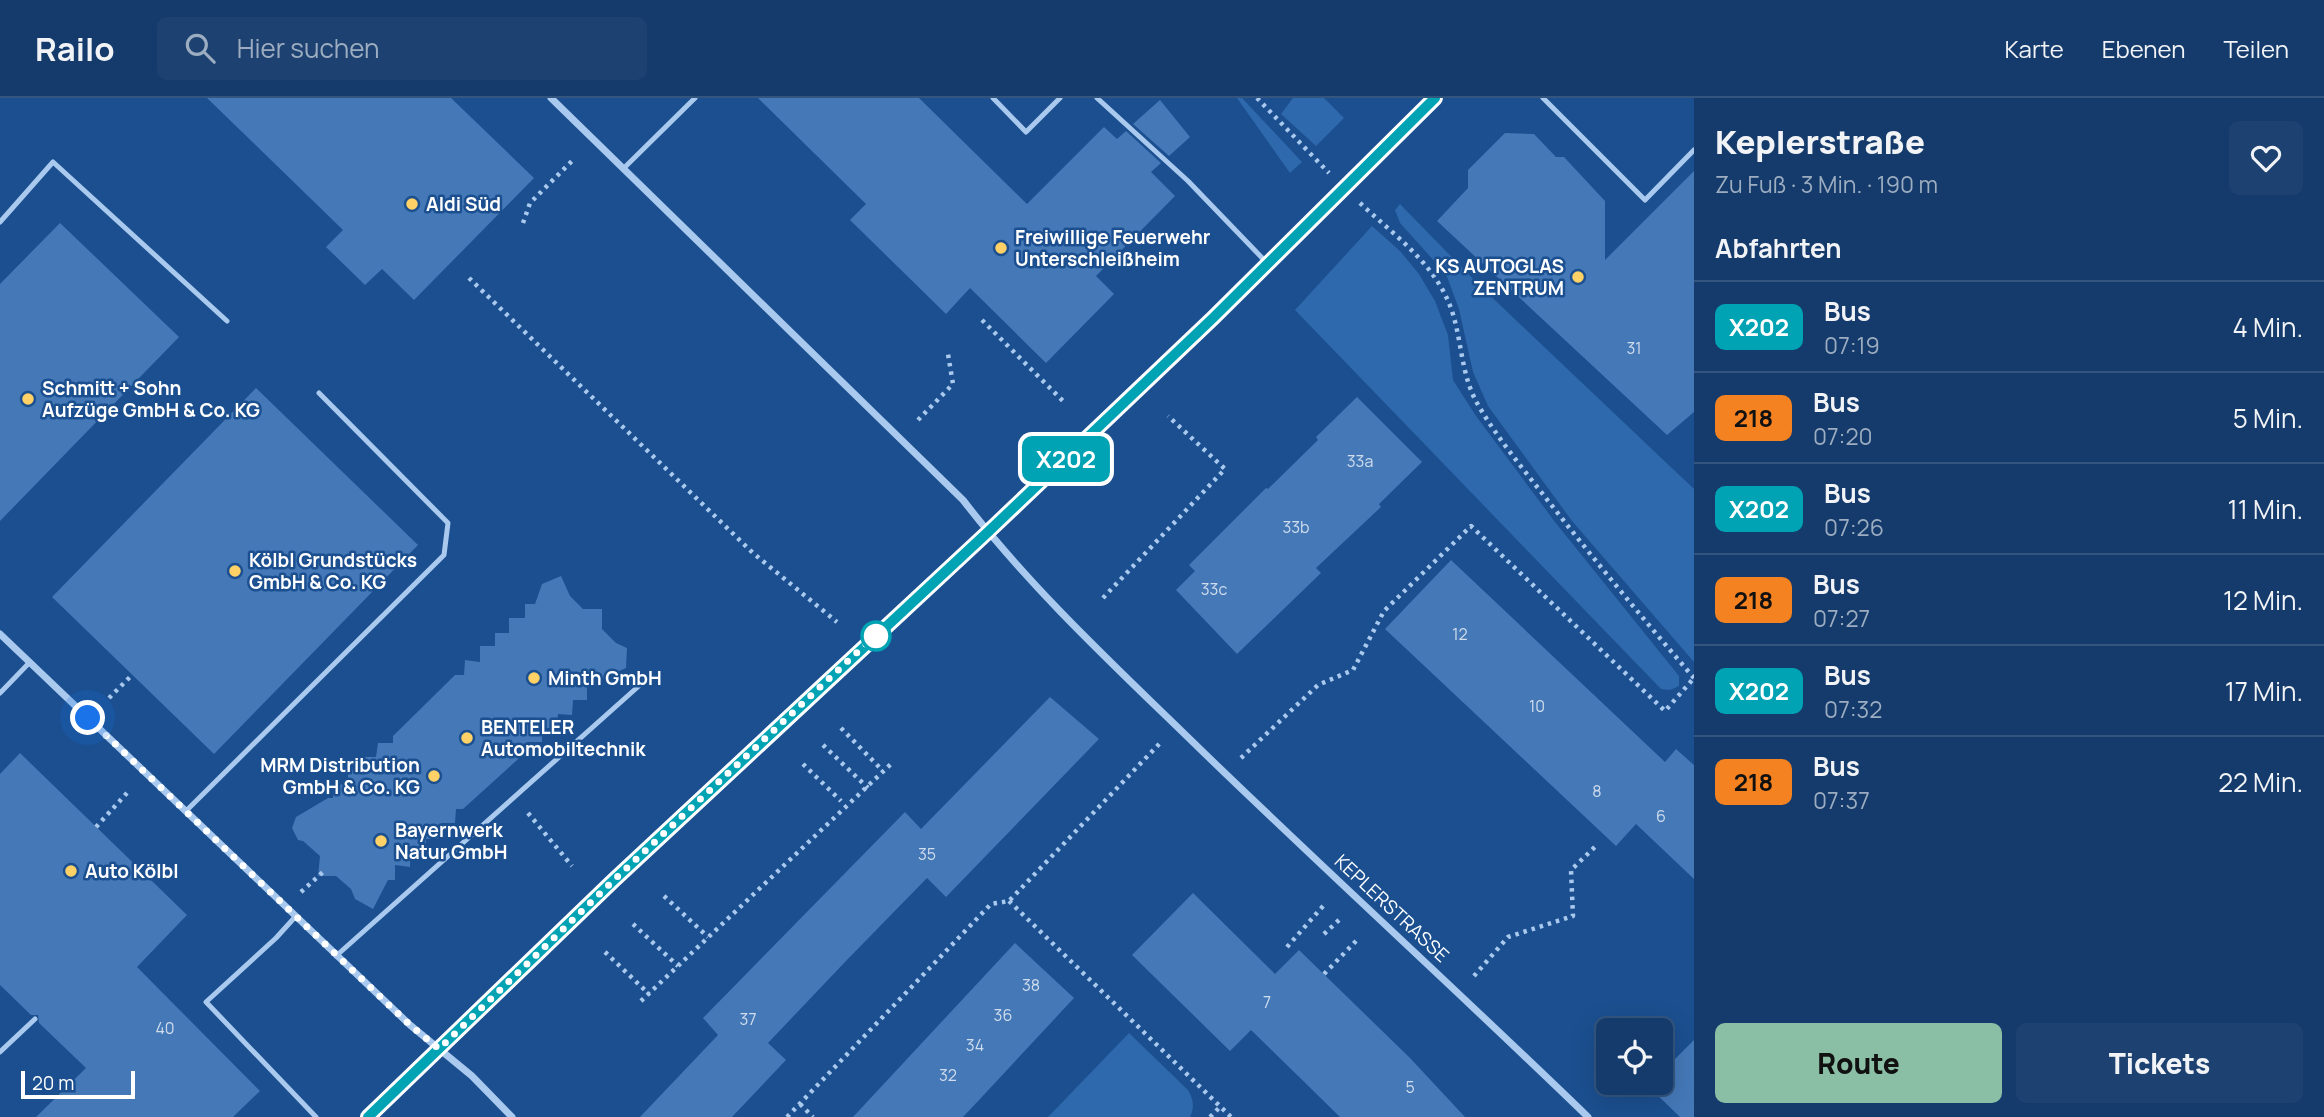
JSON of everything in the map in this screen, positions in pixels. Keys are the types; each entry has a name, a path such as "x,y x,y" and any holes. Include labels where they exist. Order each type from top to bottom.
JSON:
{"street":[{"name":"KEPLERSTRASSE","path":"551,98 963,500 1013,564 1176,726 1588,1117"},
{"path":"368,1117 625,870 988,532 1268,264 1435,98"},
{"path":"0,634 410,1025 472,1076 512,1117"}],"lane":[{"path":"624,168 695,98"},
{"path":"993,98 1026,132 1060,98"},
{"path":"1097,98 1188,181 1268,264"},
{"path":"1543,98 1645,200 1694,150"},
{"path":"0,222 53,162 227,321"},
{"path":"186,811 444,555 448,523 320,393"},
{"path":"0,693 30,662"},
{"path":"337,956 650,676"},
{"path":"296,916 206,1002 316,1117"},
{"path":"0,1052 35,1019"}],"path":[{"path":"1225,773 1318,685 1353,670 1384,611 1471,526 1665,711 1694,678 1610,581 1515,458 1477,402 1465,374 1451,311 1435,277 1417,254 1314,160 1256,98"},
{"path":"523,223 530,203 572,161"},
{"path":"469,278 753,553 837,622"},
{"path":"982,320 1066,404"},
{"path":"918,420 953,384 948,354"},
{"path":"1102,598 1224,469 1168,416"},
{"path":"110,698 132,675"},
{"path":"787,1117 991,904 1009,901 1176,726"},
{"path":"841,729 882,770"},
{"path":"823,745 867,788"},
{"path":"803,764 841,801"},
{"path":"641,1001 892,764"},
{"path":"96,827 127,793"},
{"path":"530,814 572,866"},
{"path":"1460,993 1508,937 1573,916 1571,870 1598,844"},
{"path":"305,889 323,872"},
{"path":"664,896 708,937"},
{"path":"1009,901 1231,1117"},
{"path":"1287,947 1324,905"},
{"path":"1324,934 1339,920"},
{"path":"633,924 679,967"},
{"path":"1324,974 1358,939"},
{"path":"605,952 649,994"},
{"path":"800,1104 813,1117"},
{"path":"1210,1117 1220,1107"}],"shaded area":[{"path":"1237,98 1242,98 1302,162 1290,173"},
{"path":"1293,98 1324,98 1344,118 1316,146 1281,114"},
{"path":"1400,204 1480,286 1694,489 1694,662 1572,521 1488,406 1473,372 1459,309 1446,274 1400,223 1395,210"},
{"path":"1372,226 1400,251 1419,274 1435,301 1448,335 1453,380 1476,416 1555,522 1679,676 1679,686 1670,690 1661,689 1295,310"},
{"path":"1129,1033 1188,1090 1193,1103 1190,1117 1048,1117"}],"building":[{"name":"Aldi Süd","path":"207,98 451,98 534,178 414,300 382,269 365,285 326,247 343,230"},
{"name":"Freiwillige Feuerwehr Unterschleißheim","path":"758,98 919,98 1027,204 1104,127 1117,139 1126,131 1161,163 1151,172 1175,196 1096,276 1114,294 1046,363 970,288 946,314 850,220 866,204"},
{"path":"1160,100 1190,137 1169,156 1133,124"},
{"path":"1505,133 1534,134 1556,157 1564,157 1605,201 1605,260 1694,171 1694,412 1667,435 1437,221 1468,188 1468,170"},
{"path":"60,223 179,337 0,521 0,284"},
{"name":"Kölbl Grundstücks GmbH & Co. KG","path":"256,388 418,545 214,754 52,597"},
{"path":"1357,397 1422,462 1379,504 1381,507 1316,568 1321,573 1237,654 1176,590 1195,571 1189,565 1318,440 1316,437"},
{"path":"1451,560 1665,762 1676,749 1694,765 1694,879 1636,824 1616,846 1385,629"},
{"path":"561,576 570,596 583,609 602,609 602,629 616,643 627,648 626,668 603,678 602,686 587,686 587,700 573,700 572,715 558,714 557,728 542,728 542,742 527,742 527,751 463,809 456,809 455,823 441,823 441,839 426,839 425,853 410,851 410,867 395,865 395,880 388,880 373,909 355,899 351,889 336,876 318,876 320,856 303,841 298,840 292,828 296,817 328,798 333,798 333,784 348,785 348,770 364,770 364,757 376,757 378,743 393,743 393,736 455,675 464,675 465,660 480,662 480,646 495,646 495,633 509,633 509,618 525,618 525,604 535,604 542,584"},
{"path":"1050,697 1099,739 946,897 927,878 845,962 768,1043 786,1060 732,1117 640,1117 718,1035 703,1018 905,812 921,829"},
{"name":"Auto Kölbl","path":"20,753 187,915 137,967 260,1091 233,1117 36,1117 86,1068 39,1023 38,1015 31,1015 0,985 0,774"},
{"path":"1193,893 1275,974 1299,950 1410,1058 1465,1117 1340,1117 1251,1030 1230,1051 1132,955"},
{"path":"1015,943 1074,998 980,1099 963,1117 853,1117"},
{"path":"1694,1040 1694,1117 1680,1117 1657,1095 1673,1095 1673,1061"}],"bus line":[{"name":"X202","path":"368,1117 614,880 988,532 1213,318 1435,98"}],"place":[{"name":"Aldi Süd","path":"412,204"},
{"name":"Freiwillige Feuerwehr Unterschleißheim","path":"1001,248"},
{"name":"KS AUTOGLAS ZENTRUM","path":"1578,277"},
{"name":"Schmitt + Sohn Aufzüge GmbH & Co. KG","path":"28,399"},
{"name":"Kölbl Grundstücks GmbH & Co. KG","path":"235,571"},
{"name":"Minth GmbH","path":"534,678"},
{"name":"BENTELER Automobiltechnik","path":"467,738"},
{"name":"MRM Distribution GmbH & Co. KG","path":"434,776"},
{"name":"Bayernwerk Natur GmbH","path":"381,841"},
{"name":"Auto Kölbl","path":"71,871"}],"route":[{"path":"88,718 410,1025 439,1049 614,880 882,629 876,636"}]}
